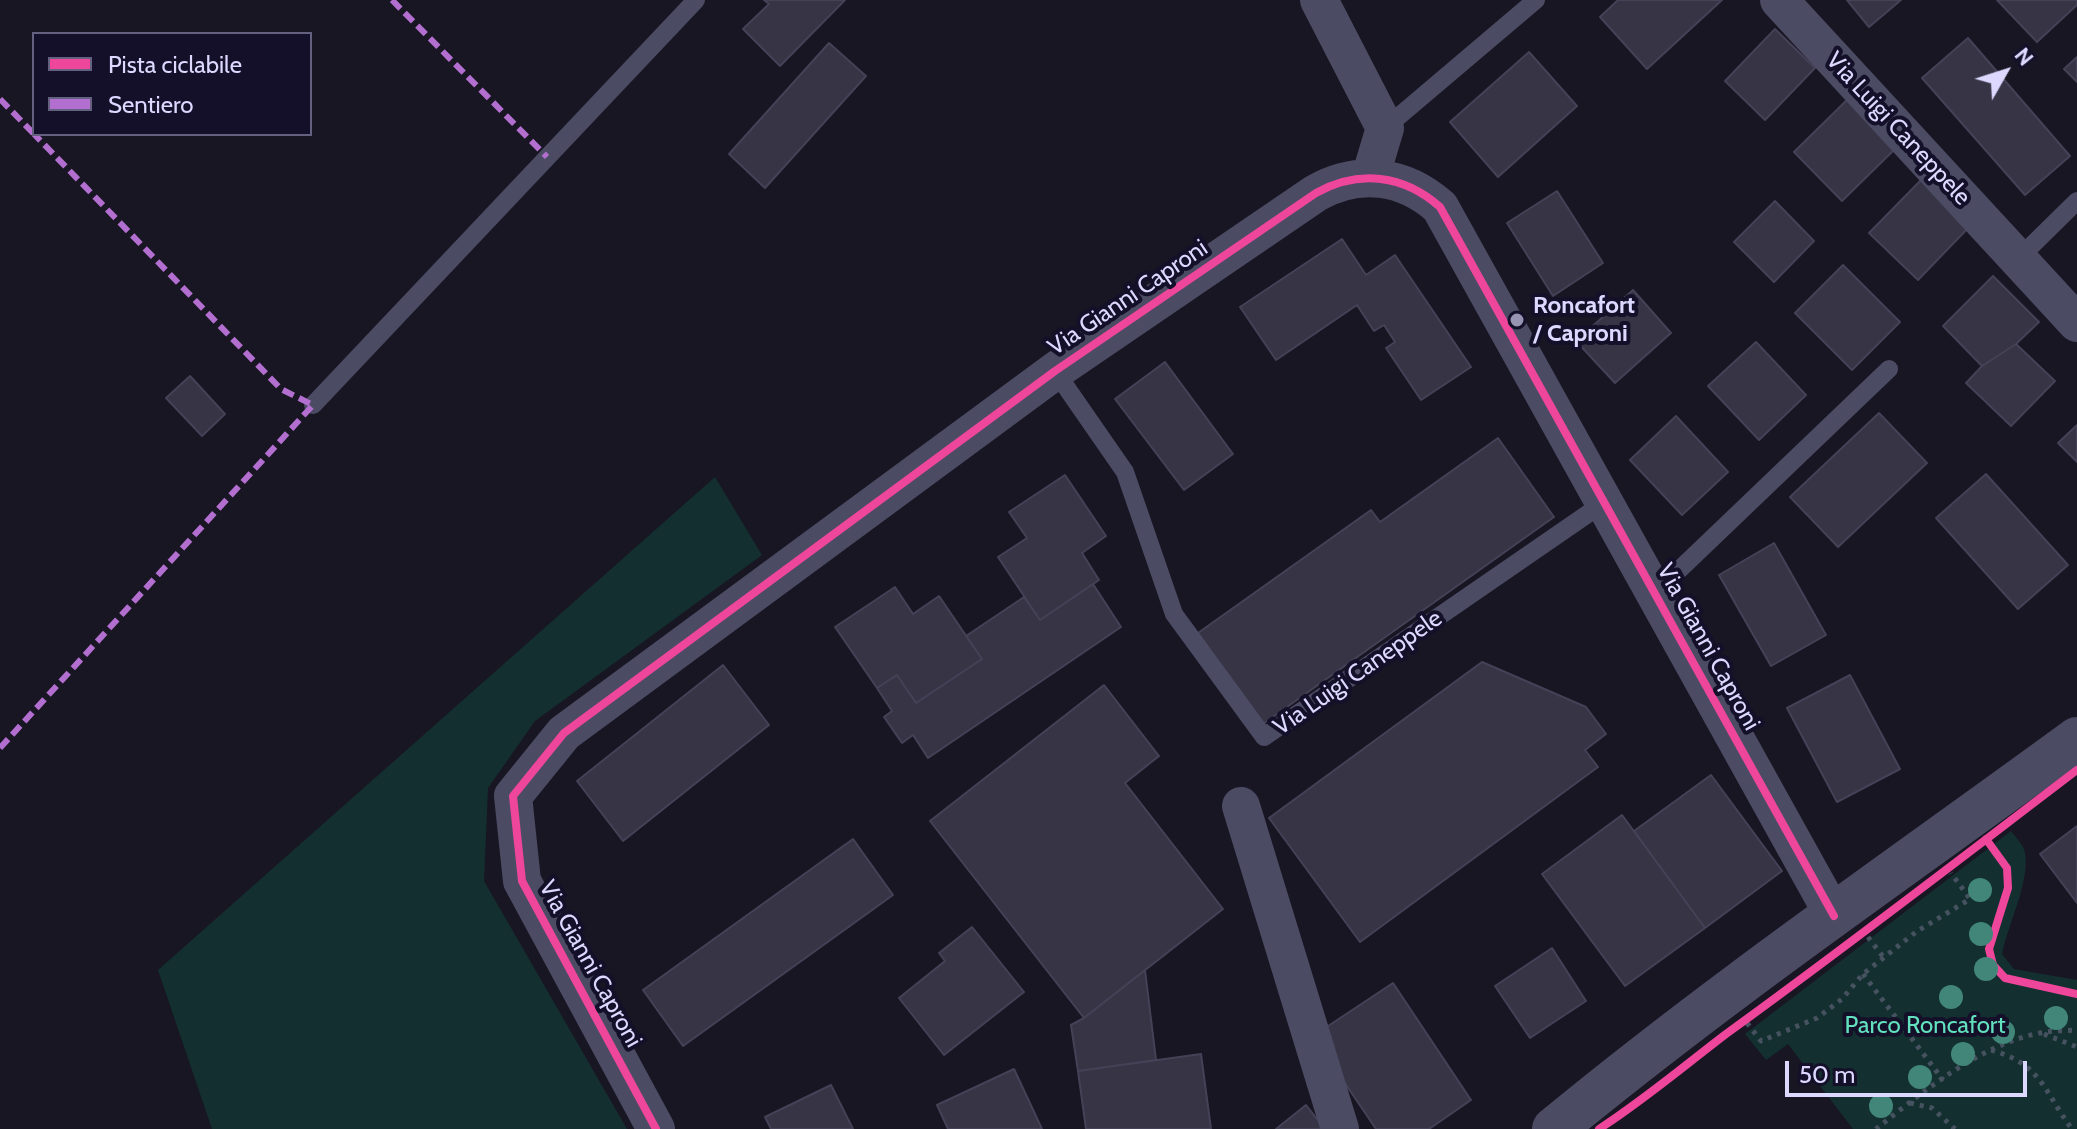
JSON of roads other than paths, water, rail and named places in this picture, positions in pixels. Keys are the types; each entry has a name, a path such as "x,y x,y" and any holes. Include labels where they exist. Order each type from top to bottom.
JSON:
{"street":[{"path":"1319,0 1385,128 1370,178"},
{"name":"Via Luigi Caneppele","path":"1779,0 2077,323"},
{"name":"Via Gianni Caproni","path":"656,1129 522,881 513,796 564,733 1055,371 1316,193 1350,179 1370,178 1410,186 1440,207 1655,593 1850,931"},
{"path":"1554,1129 1602,1089 1850,931 2077,739"},
{"path":"1241,806 1340,1129"}],"lane":[{"path":"313,405 696,0"},
{"path":"1385,128 1536,0"},
{"path":"2018,259 2077,201"},
{"path":"1655,593 1889,369"},
{"name":"Via Luigi Caneppele","path":"1055,371 1125,472 1174,614 1264,737 1605,502"}],"place":[{"name":"Roncafort / Caproni","path":"1517,320"}],"park label":[{"name":"Parco Roncafort","path":"1925,1026"}]}
